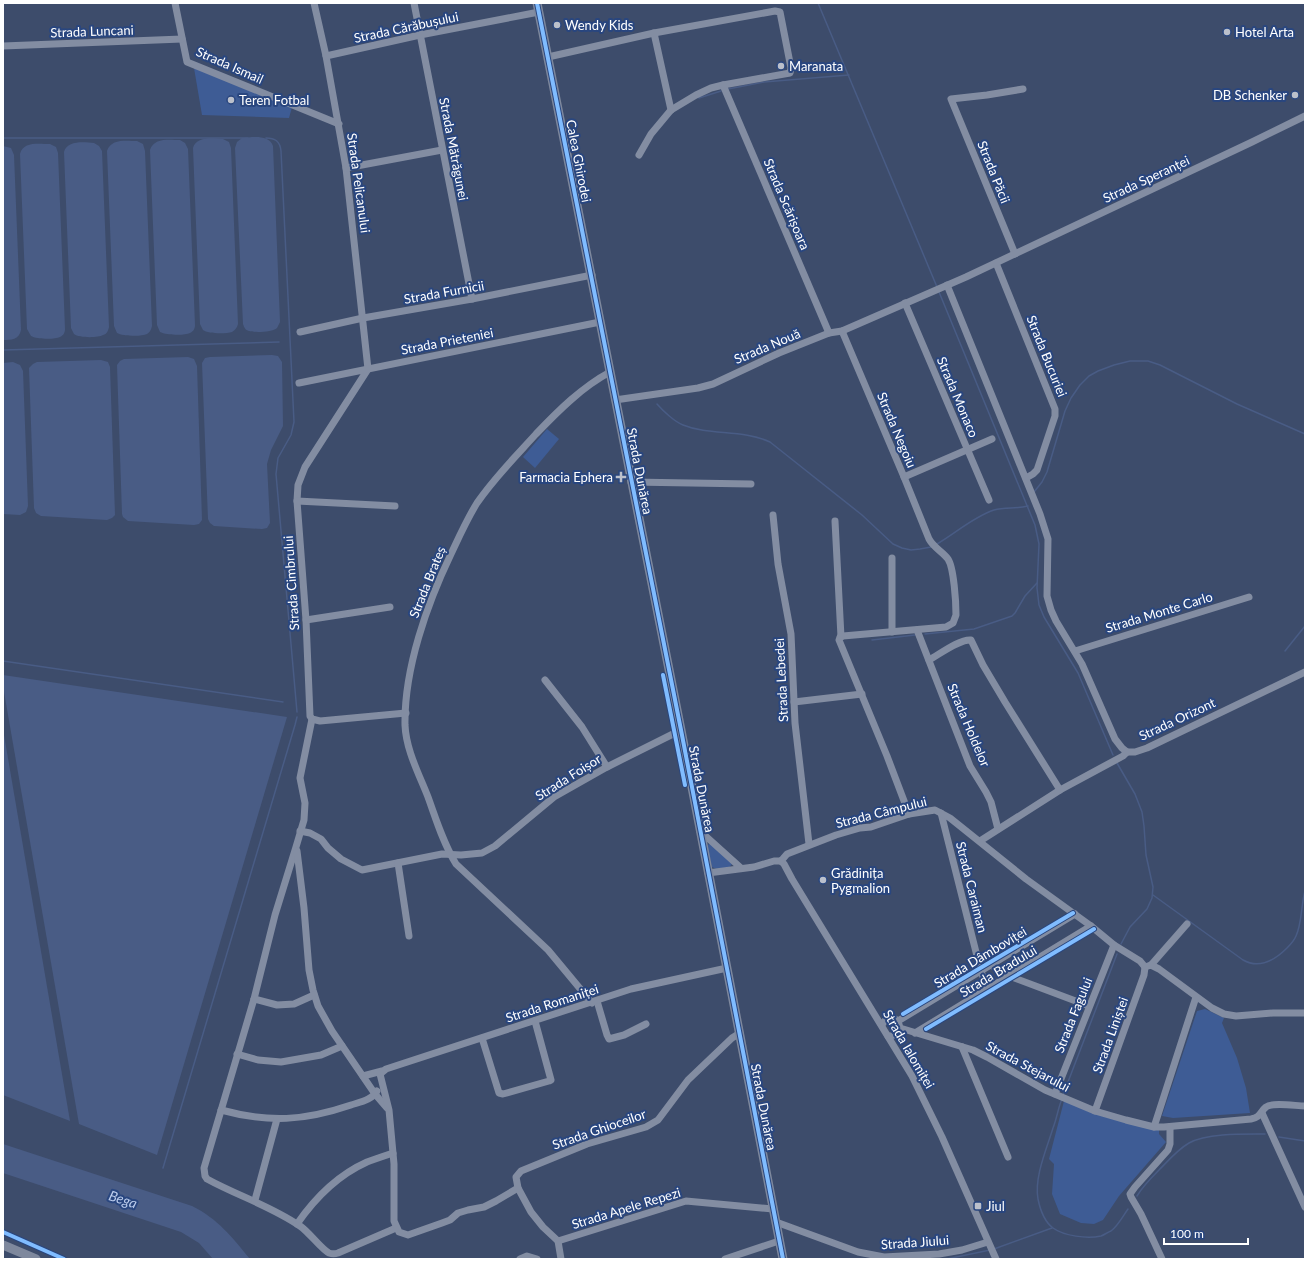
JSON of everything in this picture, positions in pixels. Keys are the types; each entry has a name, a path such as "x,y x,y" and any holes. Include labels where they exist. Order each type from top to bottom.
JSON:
{"street":[{"name":"Strada Ismail","path":"175,3 187,62 339,124"},
{"name":"Strada Pelicanului","path":"314,3 326,56 346,168 368,369"},
{"name":"Strada Mătrăgunei","path":"414,3 472,299"},
{"name":"Strada Cărăbușului","path":"326,56 538,7"},
{"name":"Calea Ghirodei","path":"538,7 592,275 600,322"},
{"path":"548,57 654,33 776,11 780,12 791,68 790,73 723,85 696,95 671,110 651,134 639,155"},
{"path":"654,33 671,110"},
{"name":"Strada Luncani","path":"3,46 182,39"},
{"name":"Strada Scărișoara","path":"723,85 829,333"},
{"name":"Strada Păcii","path":"1015,254 951,99 1023,89"},
{"name":"Strada Speranței","path":"947,285 1245,146 1305,116"},
{"path":"346,168 442,150"},
{"name":"Strada Bucuriei","path":"996,263 1055,409 1055,416 1037,470 1026,478"},
{"name":"Strada Furnicii","path":"300,332 363,318 472,299 592,275"},
{"path":"947,285 1040,514 1048,539 1047,596 1056,621 1075,651 1093,686 1115,739 1127,752"},
{"name":"Strada Nouă","path":"615,400 698,388 713,384 779,353 829,333 842,331 947,285"},
{"name":"Strada Monaco","path":"905,303 989,500"},
{"name":"Strada Prieteniei","path":"299,383 600,322"},
{"name":"Strada Dunărea","path":"600,322 681,730 783,1259"},
{"name":"Strada Negoiu","path":"842,331 929,539 933,545 948,559 951,566 956,615 953,623 948,626 917,630"},
{"name":"Strada Cimbrului","path":"254,1200 212,1182 205,1176 204,1168 254,999 275,915 304,820 305,803 300,778 312,719 310,716 306,620 297,501 298,485 305,467 368,369"},
{"name":"Strada Brateș","path":"595,1002 548,950 459,867 450,854 412,754 406,734 406,713 408,687 414,656 425,617 448,560 476,504 507,466 558,412 599,378 610,372"},
{"path":"904,477 992,439"},
{"path":"631,482 750,484"},
{"path":"297,501 395,506"},
{"name":"Strada Lebedei","path":"773,515 778,564 792,638 795,723 809,844"},
{"path":"835,521 841,637 840,643 862,694 909,814"},
{"path":"892,558 892,632"},
{"name":"Strada Monte Carlo","path":"1075,651 1250,597"},
{"path":"306,620 390,607"},
{"path":"841,637 917,630"},
{"name":"Strada Holdelor","path":"917,630 970,766 991,802 998,829"},
{"path":"929,660 960,642 971,640 983,665 1060,790"},
{"name":"Strada Orizont","path":"980,841 1060,790 1123,756 1127,752 1135,752 1148,748 1305,672"},
{"path":"545,680 582,727 606,767"},
{"path":"794,702 862,694"},
{"path":"312,719 323,721 406,713"},
{"name":"Strada Foișor","path":"300,831 310,833 320,839 341,859 362,870 442,854 479,853 492,849 554,797 606,767 681,730"},
{"name":"Strada Câmpului","path":"708,873 754,867 777,860 781,861 786,854 836,834 871,827 909,814 935,810 980,841 1026,879 1075,914 1114,945 1148,966 1159,969 1196,997 1224,1014 1236,1016 1273,1013 1305,1013"},
{"name":"Strada Caraiman","path":"941,813 980,971 987,989"},
{"path":"700,831 741,868"},
{"path":"296,847 304,908 309,970 314,995 318,1006 342,1046 375,1094 389,1110"},
{"name":"Strada Ialomiței","path":"781,861 912,1076 992,1250"},
{"path":"398,863 409,936"},
{"name":"Strada Dâmboviței","path":"899,1024 980,971 1075,914"},
{"path":"1148,966 1187,924"},
{"name":"Strada Bradului","path":"915,1033 1091,926"},
{"name":"Strada Fagului","path":"1059,1096 1089,1006 1114,945"},
{"path":"991,965 1009,976 1089,1006"},
{"name":"Strada Liniștei","path":"1095,1111 1148,966"},
{"name":"Strada Romaniței","path":"363,1076 595,1002 631,989 727,968"},
{"path":"254,999 277,1005 294,1004 314,995"},
{"path":"1154,1127 1196,997"},
{"path":"595,1002 609,1039 624,1035 646,1024"},
{"path":"882,1025 888,1018 893,1018 899,1024 898,1033 894,1036 888,1036"},
{"path":"482,1038 499,1093 503,1094 549,1081 551,1080 535,1021"},
{"name":"Strada Stejarului","path":"899,1024 915,1033 962,1047 987,1057 1035,1086 1095,1111 1154,1127 1251,1120 1259,1116 1267,1107 1271,1105 1305,1106"},
{"name":"Strada Ghioceilor","path":"518,1188 516,1178 518,1173 521,1171 587,1144 646,1127 654,1123 658,1120 688,1080 732,1038 740,1033"},
{"path":"237,1054 258,1060 281,1062 321,1055 342,1046"},
{"path":"962,1047 1008,1157"},
{"path":"384,1070 380,1074 389,1110 393,1153 394,1222 399,1232 408,1235 450,1220 458,1214 468,1210 484,1207 518,1188 531,1212 543,1227 558,1241 561,1259"},
{"path":"221,1110 246,1116 277,1119 300,1118 326,1113 369,1099 375,1094 381,1082"},
{"path":"1262,1113 1305,1207"},
{"path":"277,1119 254,1200 280,1213 306,1230 326,1251 332,1254 338,1253 396,1228"},
{"path":"1162,1259 1130,1194 1168,1150 1170,1144 1170,1127"},
{"path":"297,1224 312,1203 345,1174 366,1162 393,1153"},
{"name":"Strada Apele Repezi","path":"558,1241 686,1201 773,1209"},
{"name":"Strada Jiului","path":"776,1222 858,1252 884,1257 939,1254 962,1250 992,1250"},
{"path":"725,1259 779,1241"},
{"path":"3,1245 36,1259"},
{"path":"520,1259 527,1256 537,1259"}],"shaded area":[{"path":"194,68 292,107 289,118 202,115"},
{"path":"547,429 559,439 535,468 523,457"},
{"path":"711,844 732,864 728,868 717,869 712,867 707,846"},
{"path":"1205,1009 1224,1018 1222,1023 1237,1058 1246,1088 1250,1113 1173,1118 1162,1116 1197,1011"},
{"path":"1064,1101 1159,1129 1159,1134 1166,1142 1119,1196 1103,1220 1094,1224 1081,1223 1060,1214 1052,1194 1054,1164 1049,1159"}],"water":[{"path":"210,138 223,139 229,142 231,148 238,324 236,329 232,332 217,333 203,330 200,324 193,148 198,141 201,140"},
{"path":"242,138 264,138 271,142 273,146 280,322 277,328 268,331 249,331 243,324 235,148 237,142"},
{"path":"180,140 185,143 188,149 195,325 194,329 190,333 175,335 160,332 157,325 150,150 155,143 159,141"},
{"path":"137,141 143,144 145,151 152,326 147,334 132,336 117,333 114,326 107,151 112,144 116,142"},
{"path":"81,142 94,143 99,146 102,151 109,327 104,335 88,337 74,334 71,328 64,152 69,145 72,144"},
{"path":"50,144 56,147 58,153 65,329 64,333 60,337 45,339 31,336 27,329 20,154 24,147 28,145"},
{"path":"3,146 11,148 14,155 21,330 17,338 6,340 3,340"},
{"path":"278,356 282,362 283,426 271,450 267,464 270,523 267,528 262,529 214,526 208,519 202,363 205,358 210,357"},
{"path":"188,357 194,359 197,366 202,520 199,524 194,525 128,521 122,514 117,365 124,359"},
{"path":"101,360 108,362 110,367 115,515 107,520 41,516 36,513 34,508 29,368 37,362"},
{"path":"13,362 20,365 23,371 28,506 26,512 20,515 3,514 3,363"},
{"path":"3,675 287,717 157,1155 79,1124 3,686"},
{"path":"3,729 70,1121 3,1095"},
{"name":"Bega","path":"3,1144 192,1206 217,1223 231,1236 250,1259 213,1259 199,1243 181,1232 3,1173"}],"waterway":[{"path":"818,3 937,287"},
{"path":"876,3 937,3"},
{"path":"728,89 764,82 849,75"},
{"path":"699,98 721,91"},
{"path":"3,138 248,138"},
{"path":"266,138 278,142 281,151 294,422 291,435 278,458 276,474 297,712"},
{"path":"939,292 1035,525 1039,544 1037,588 1039,605 1044,617 1078,673 1113,755"},
{"path":"3,350 279,342"},
{"path":"1034,492 1042,482 1047,472 1065,411 1071,398 1080,385 1089,376 1098,371 1130,361 1148,361 1160,365 1237,404 1305,434"},
{"path":"657,404 669,416 683,425 704,430 748,435 770,442 862,515 893,544 911,550 931,547"},
{"path":"937,544 986,513 998,509 1028,506"},
{"path":"925,634 974,629 1012,616 1025,596 1037,583"},
{"path":"1285,651 1305,626"},
{"path":"872,640 915,635"},
{"path":"3,661 283,702"},
{"path":"163,1168 297,717"},
{"path":"1117,763 1135,794 1142,812 1146,855 1153,887 1152,898 1147,909 1130,927 1121,944"},
{"path":"1153,895 1243,960 1255,964 1266,962 1277,956 1293,941 1298,931 1305,891"},
{"path":"1063,1095 1117,954"},
{"path":"1062,1099 1039,1172 1037,1190 1038,1199 1045,1219 1053,1228 1063,1233 1076,1236 1095,1237 1102,1236 1114,1229 1128,1209"},
{"path":"1137,1196 1147,1182 1169,1159 1189,1143 1206,1137 1236,1134 1265,1134"},
{"path":"1279,1137 1305,1141"},
{"path":"994,1249 1052,1228"},
{"path":"947,1259 990,1250"}],"cycle path":[{"path":"537,3 681,730 783,1259"},
{"path":"663,675 685,785"},
{"path":"903,1014 1073,913"},
{"path":"926,1029 1094,929"},
{"path":"3,1232 64,1259"}],"place":[{"name":"Wendy Kids","path":"557,25"},
{"name":"Hotel Arta","path":"1227,32"},
{"name":"Maranata","path":"781,66"},
{"name":"DB Schenker","path":"1295,95"},
{"name":"Teren Fotbal","path":"231,100"},
{"name":"Farmacia Ephera","path":"621,477"},
{"name":"Grădinița Pygmalion","path":"823,880"},
{"name":"Jiul","path":"978,1206"}]}
